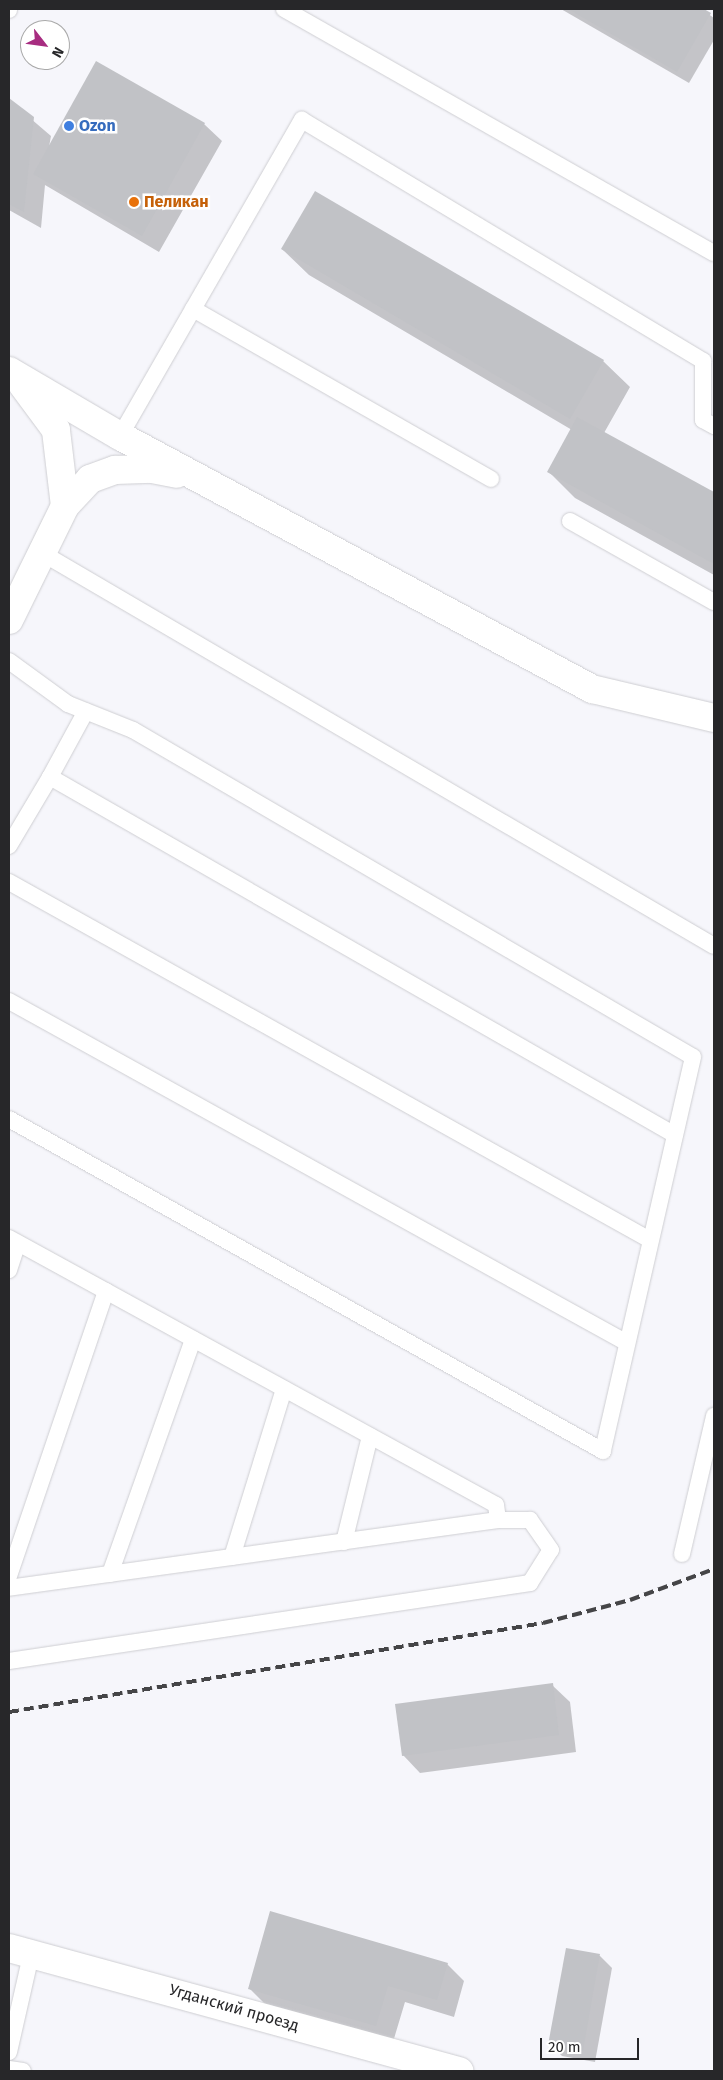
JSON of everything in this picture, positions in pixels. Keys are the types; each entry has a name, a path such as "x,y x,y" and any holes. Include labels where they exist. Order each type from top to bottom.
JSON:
{"street":[{"path":"12,373 120,436 592,689 714,718"},
{"path":"12,373 56,430 64,506"},
{"path":"9,620 64,506 90,479 115,470 152,469 202,480"},
{"name":"Угданский проезд","path":"20,1950 459,2071"}],"lane":[{"path":"284,9 714,253"},
{"path":"120,436 302,120 703,361 703,420 714,426"},
{"path":"193,309 491,479"},
{"path":"570,521 714,602"},
{"path":"42,553 714,946"},
{"path":"9,660 86,711 133,730 693,1057 603,1451 9,1119"},
{"path":"9,846 86,711"},
{"path":"50,777 675,1135"},
{"path":"9,882 650,1240"},
{"path":"9,1001 627,1343"},
{"path":"9,1270 13,1240 496,1505 498,1520"},
{"path":"9,1576 106,1291"},
{"path":"110,1574 193,1339"},
{"path":"232,1557 284,1389"},
{"path":"682,1554 714,1416"},
{"path":"344,1542 370,1436"},
{"path":"9,1588 498,1520 530,1520 550,1550 530,1583 9,1661"},
{"path":"9,2052 20,1950"},
{"path":"9,2069 23,2071"}],"building":[{"path":"568,9 704,9 711,13 677,72"},
{"path":"96,61 205,123 142,236 33,174"},
{"path":"9,98 34,117 24,212 9,204"},
{"path":"315,191 604,360 570,419 281,249"},
{"path":"577,417 714,492 714,564 547,472"},
{"path":"553,1683 559,1735 402,1756 395,1704"},
{"path":"270,1911 448,1963 437,2000 388,1986 376,2026 248,1989"},
{"path":"566,1948 600,1954 583,2051 548,2045"}],"railway":[{"path":"9,1712 543,1623 630,1600 714,1569"}],"place":[{"name":"Ozon","path":"69,126"},
{"name":"Пеликан","path":"134,202"}]}
